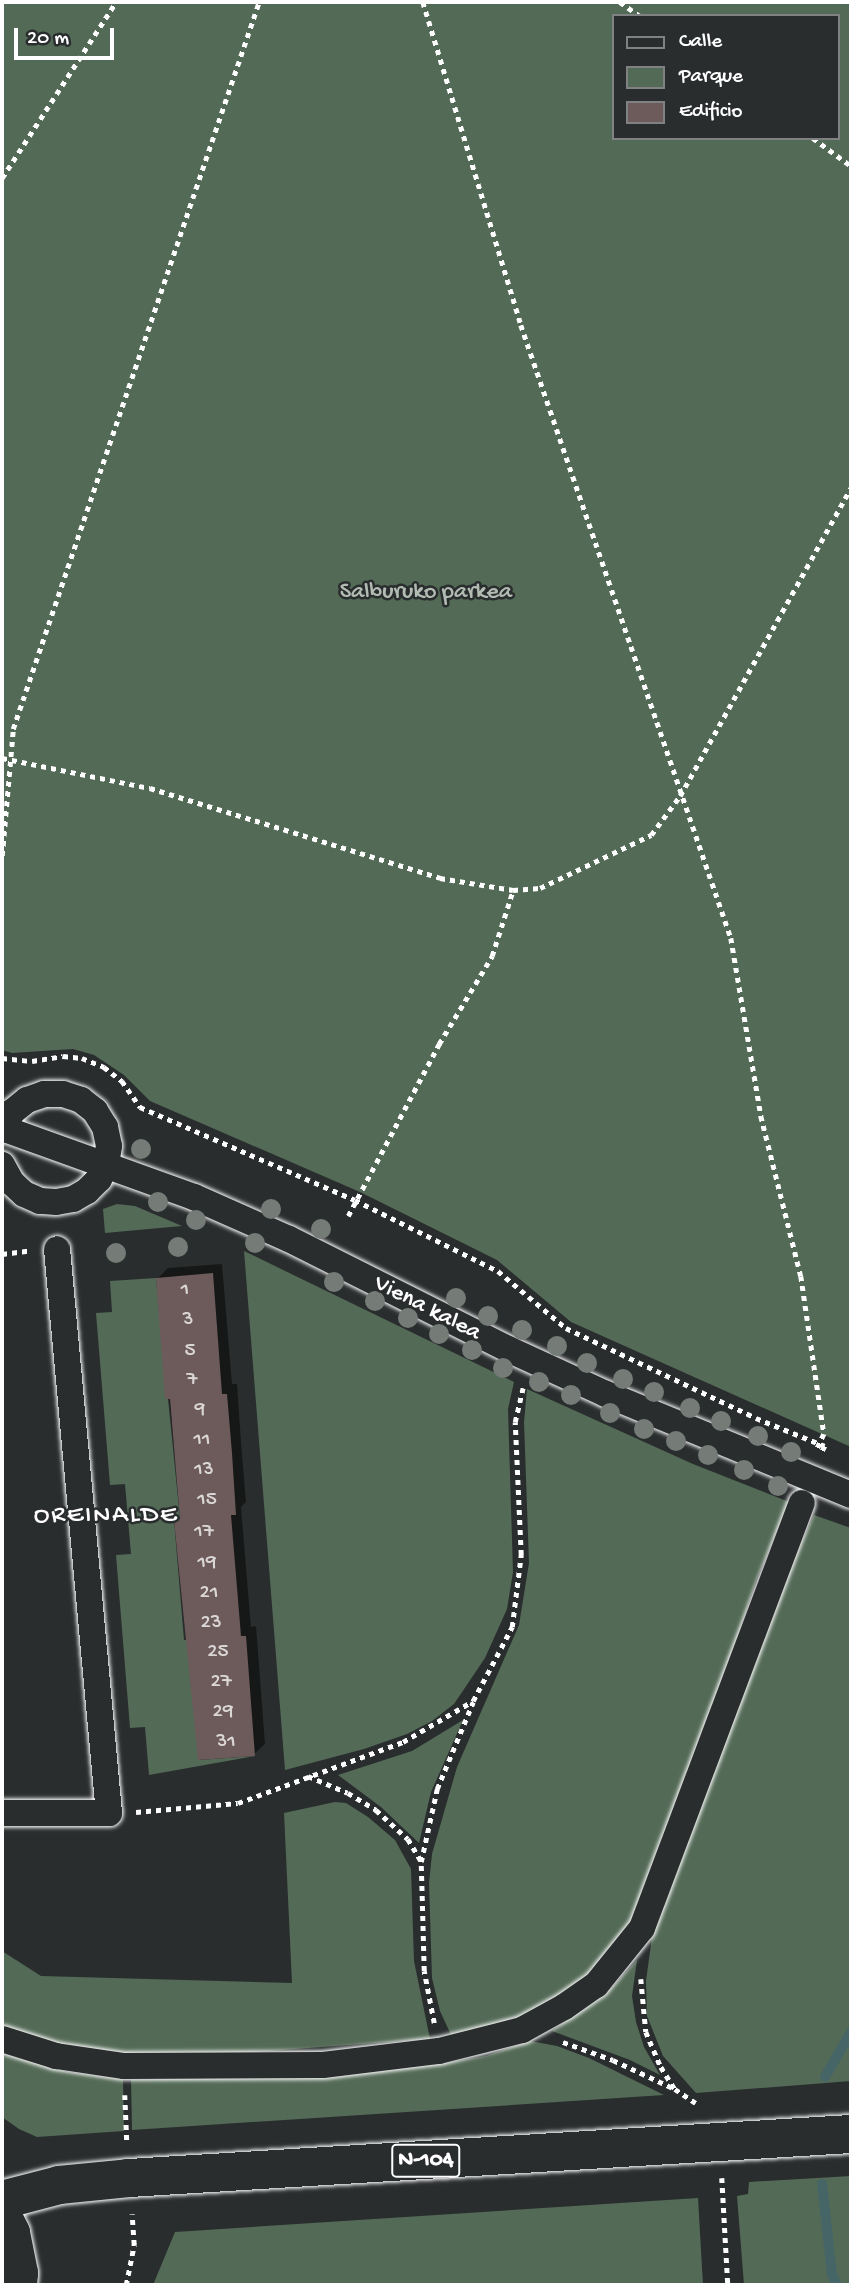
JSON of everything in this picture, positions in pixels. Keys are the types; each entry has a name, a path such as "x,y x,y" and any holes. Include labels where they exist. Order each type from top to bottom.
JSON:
{"main road":[{"name":"N-104","path":"2,2200 60,2185 129,2178 851,2134"},
{"path":"2,2215 11,2233 19,2273 18,2285"}],"street":[{"path":"2,1129 12,1112 26,1100 44,1094 63,1094 81,1100 95,1111 105,1127 109,1146 106,1164 99,1179 87,1191 73,1199 56,1202 24,1194 12,1183 2,1165"},
{"name":"Viena kalea","path":"2,1129 194,1197 289,1239 508,1349 606,1394 851,1495"},
{"path":"2,1813 109,1813 57,1249"},
{"path":"2,2039 56,2056 124,2066 323,2064 439,2051 522,2030 596,1985 642,1928 802,1503"}],"path":[{"path":"2,178 116,2"},
{"path":"2,856 13,729 258,2"},
{"path":"423,2 522,325 680,796 731,938 761,1116 802,1276 824,1434 819,1443"},
{"path":"620,2 637,14"},
{"path":"816,140 851,166"},
{"path":"2,758 150,788 440,878 513,890 540,888 651,835 680,796 851,487"},
{"path":"348,1216 439,1044 492,956 513,890"},
{"path":"2,1058 32,1061 64,1056 82,1058 104,1067 122,1081 140,1107 355,1200 498,1270 566,1328 756,1418 825,1446 819,1452"},
{"path":"439,2051 424,1971 421,1862 437,1789 473,1701 512,1627 521,1555 515,1422 524,1383"},
{"path":"109,1813 168,1812 238,1803 307,1775 403,1742 473,1701"},
{"path":"307,1775 348,1793 376,1810 408,1839 421,1862"},
{"path":"642,1928 641,2002 646,2032 660,2067 675,2089"},
{"path":"522,2030 603,2056 675,2089 696,2103"},
{"path":"124,2066 127,2145"},
{"path":"722,2169 728,2285"},
{"path":"126,2285 134,2245 131,2208"}],"green space":[{"name":"Salburuko parkea","path":"2,2 851,2 851,1447 571,1322 497,1260 360,1192 150,1101 124,1075 94,1055 73,1049 12,1053 2,1050"},
{"path":"117,1204 135,1206 182,1226 105,1233 103,1209"},
{"path":"244,1251 514,1382 508,1409 513,1572 507,1609 485,1658 454,1704 432,1721 407,1734 364,1749 285,1770"},
{"path":"156,1278 180,1519 174,1520 184,1640 189,1640 199,1760 255,1756 149,1775 145,1727 130,1728 116,1555 131,1554 125,1484 110,1485 96,1313 112,1312 110,1281"},
{"path":"527,1389 693,1464 789,1502 756,1581 677,1817 628,1930 579,1985 516,2020 452,2037 440,2011 432,1978 429,1883 432,1854 457,1767 519,1625 529,1563 524,1422"},
{"path":"814,1515 851,1528 851,2081 696,2093 663,2056 647,2016 646,1981 653,1930 778,1595"},
{"path":"463,1720 431,1792 419,1843 381,1807 338,1775 412,1751"},
{"path":"335,1802 346,1803 395,1840 411,1869 414,1961 430,2039 226,2054 116,2053 40,2040 2,2026 2,1951 41,1976 292,1983 284,1813"},
{"path":"637,1960 632,1996 636,2022 644,2047 660,2075 630,2060 552,2031 605,1995"},
{"path":"530,2041 557,2046 589,2058 664,2095 132,2130 131,2080 288,2076 440,2064 486,2056"},
{"path":"2,2053 67,2072 123,2079 124,2131 37,2137 19,2129 2,2117"},
{"path":"851,2176 851,2285 744,2285 737,2196 748,2194 749,2182"},
{"path":"698,2198 703,2285 153,2285 175,2232"}],"building":[{"path":"213,1273 222,1394 227,1394 232,1453 236,1515 231,1515 241,1636 246,1636 255,1756 198,1760 174,1520 180,1519 170,1399 165,1399 156,1278"}],"waterway":[{"path":"825,2077 851,2032"},
{"path":"822,2184 832,2274 837,2285"}],"district":[{"name":"OREINALDE","path":"106,1517"}]}
